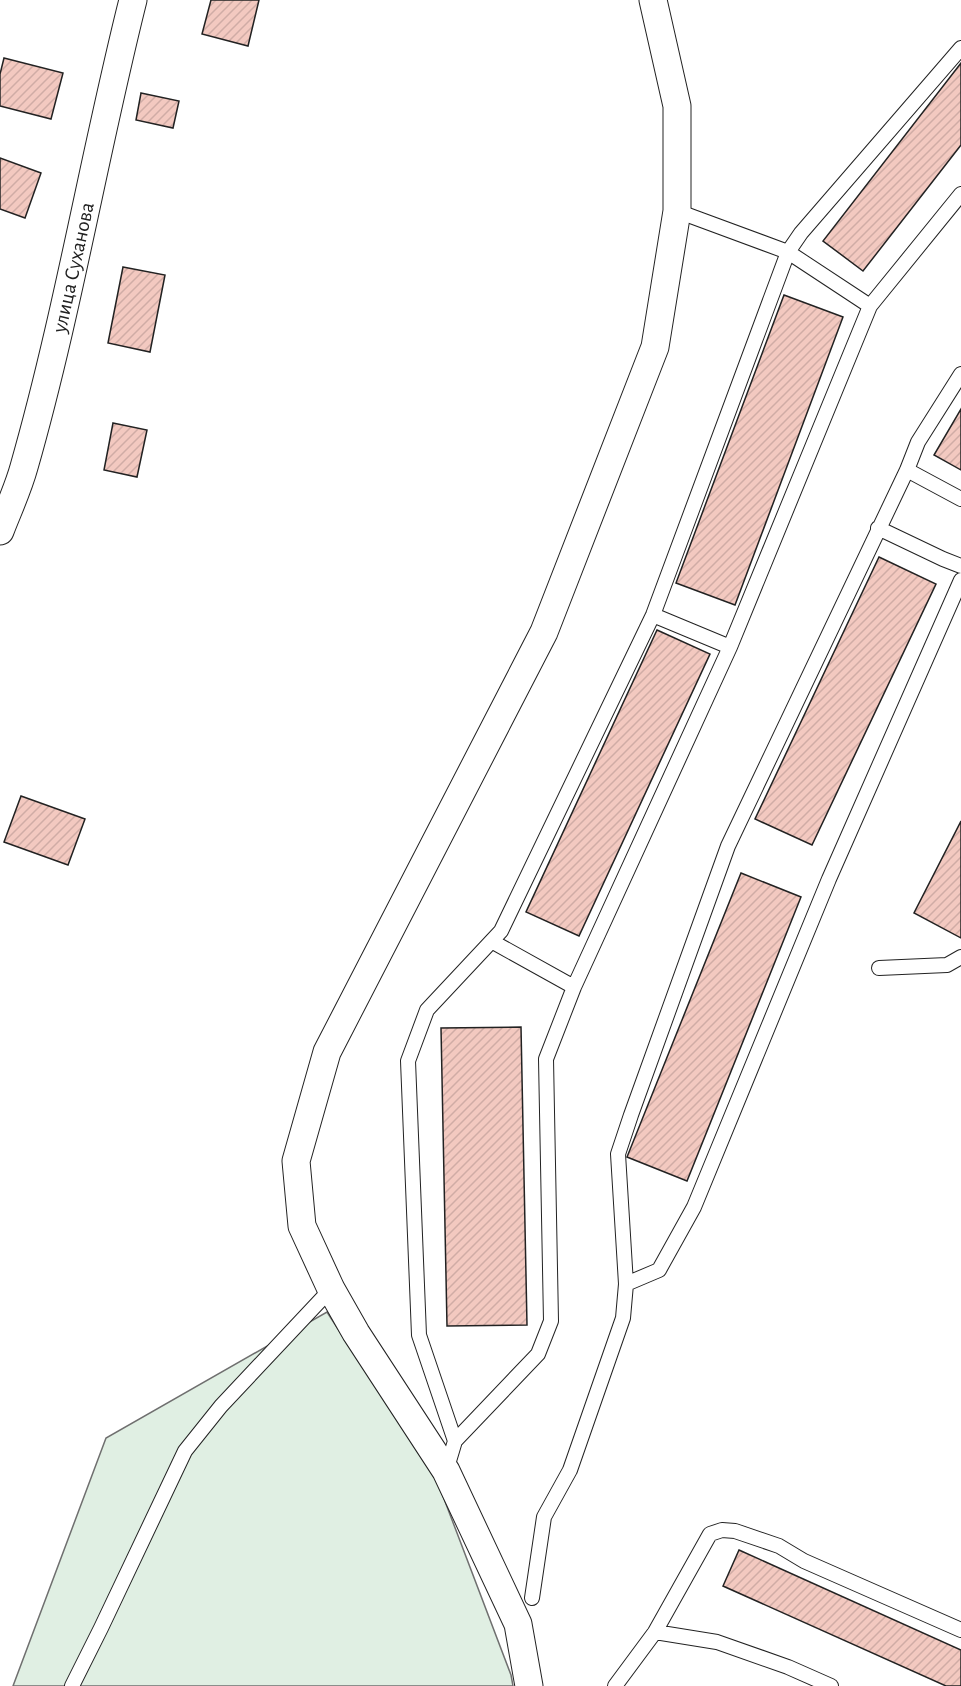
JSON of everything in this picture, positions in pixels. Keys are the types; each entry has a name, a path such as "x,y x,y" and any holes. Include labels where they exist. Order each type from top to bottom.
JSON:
{"street":[{"name":"улица Суханова","path":"0,531 23,469 66,301 133,0"},
{"path":"529,1686 518,1624 446,1471 356,1333 331,1289 302,1226 296,1161 327,1052 544,632 656,347 677,211 676,106 653,0"}],"lane":[{"path":"455,1441 420,1335 408,1061 427,1010 501,931 653,615 788,252 801,233 961,48"},
{"path":"446,1471 455,1441 538,1354 551,1321 546,1059 574,987 730,647 870,306 961,194"},
{"path":"677,211 788,252 870,306"},
{"path":"532,1598 544,1517 570,1470 623,1318 626,1284 618,1154 631,1115 728,846 918,442 961,374"},
{"path":"906,470 961,499"},
{"path":"878,528 961,566"},
{"path":"626,1284 659,1270 694,1207 829,879 961,580"},
{"path":"653,615 730,647"},
{"path":"493,942 574,987"},
{"path":"879,968 947,965 961,957"},
{"path":"72,1686 185,1451 221,1406 331,1289"},
{"path":"615,1686 656,1632 710,1533 722,1530 735,1531 779,1546 804,1561 961,1630"},
{"path":"656,1632 717,1642 788,1666 831,1686"}],"green space":[{"path":"327,1312 438,1483 511,1675 513,1686 13,1686 106,1438"}],"building":[{"path":"211,0 259,0 248,46 202,34"},
{"path":"4,58 63,73 51,119 0,106 0,74"},
{"path":"961,63 961,145 863,271 823,241"},
{"path":"141,93 179,101 173,128 136,120"},
{"path":"0,158 41,173 25,218 0,209"},
{"path":"123,267 165,275 150,352 108,343"},
{"path":"784,295 843,317 735,605 676,583"},
{"path":"961,409 961,470 934,455"},
{"path":"113,423 147,430 137,477 104,470"},
{"path":"879,557 936,584 812,845 755,819"},
{"path":"657,630 710,654 579,936 526,912"},
{"path":"21,796 85,819 68,865 4,842"},
{"path":"961,821 961,938 914,913"},
{"path":"741,873 801,897 687,1181 627,1157"},
{"path":"521,1027 527,1325 447,1326 441,1028"},
{"path":"739,1550 961,1650 961,1686 946,1686 723,1586"}]}
